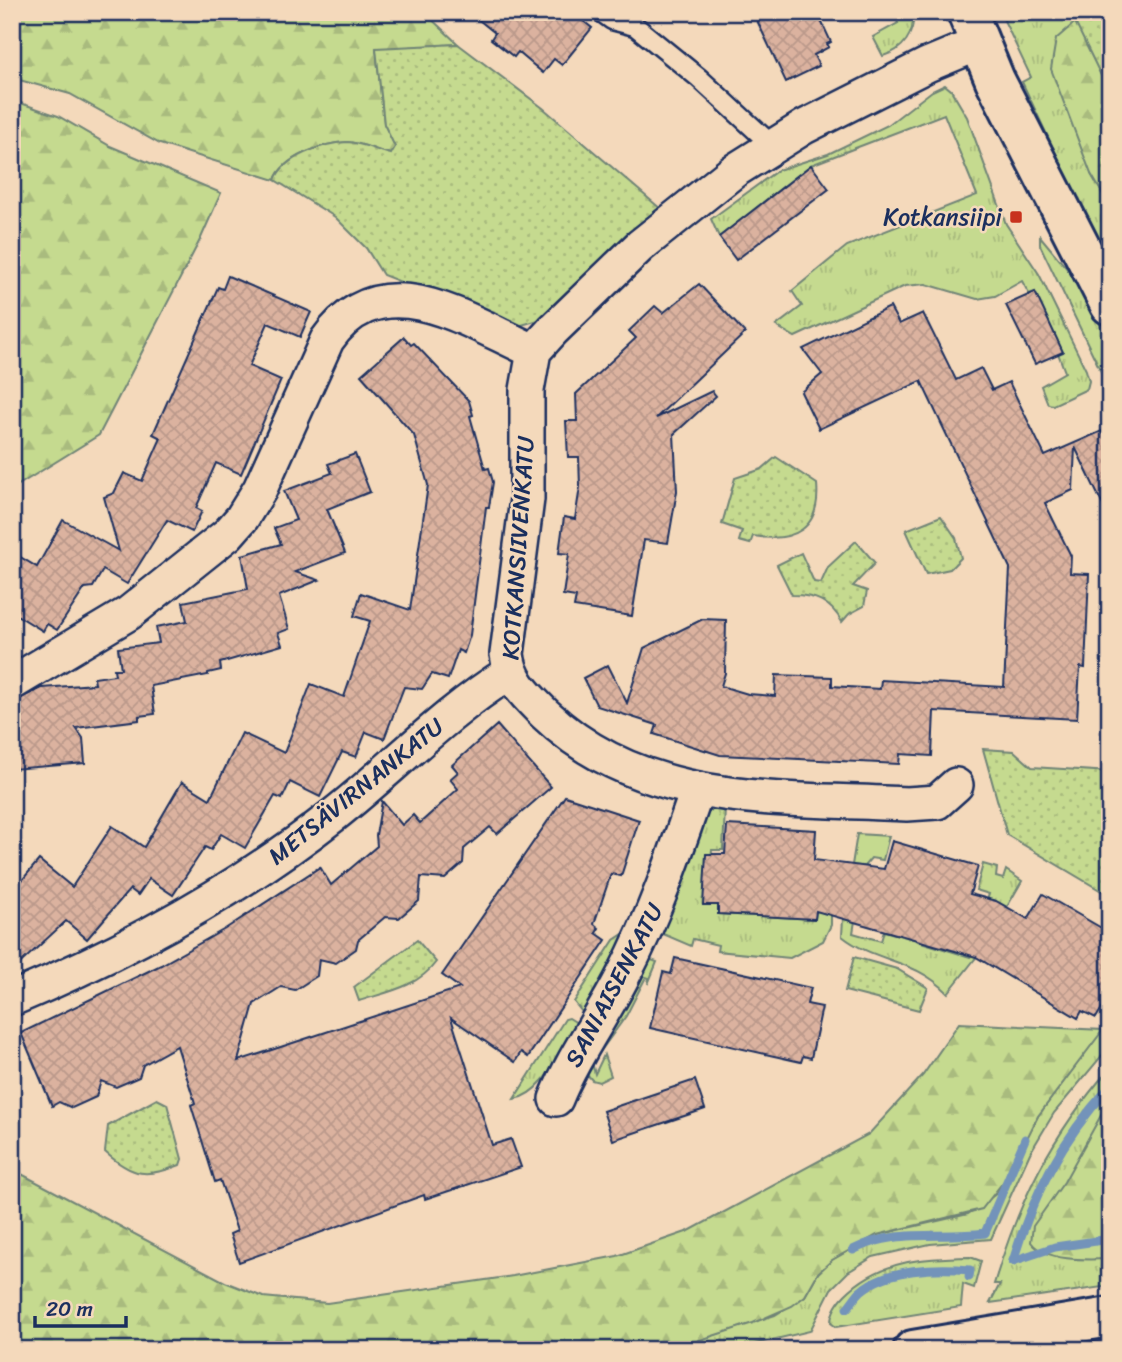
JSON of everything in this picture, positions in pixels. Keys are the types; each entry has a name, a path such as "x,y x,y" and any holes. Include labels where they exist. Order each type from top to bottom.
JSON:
{"main road":[{"path":"974,28 995,80 1110,305"},
{"path":"913,1350 1110,1317"}],"street":[{"path":"12,683 129,613 213,547 242,519 270,470 327,340 338,324 354,311 379,300 414,300 534,351 552,330 640,246 734,171 773,146 868,94 974,28"},
{"name":"KOTKANSIIVENKATU","path":"534,351 527,390 527,499 509,622 509,673 525,695 554,722 593,751 648,777 697,791 907,804 937,802 956,785"},
{"name":"METSÄVIRNANKATU","path":"12,999 158,931 228,889 335,814 471,698 509,673"},
{"name":"SANIAISENKATU","path":"556,1099 573,1058 622,977 652,917 697,791"}],"lane":[{"path":"601,12 612,20 635,26 699,78 773,146"}],"green space":[{"path":"12,12 424,12 458,44 376,49 384,124 396,147 390,154 352,142 327,145 286,164 275,180 160,144 70,94 12,78"},
{"path":"893,12 914,12 912,27 910,34 897,50 883,56 873,37 898,23"},
{"path":"1000,12 1087,12 1091,174 1110,206 1110,268 1022,82 1031,77"},
{"path":"1070,12 1110,12 1110,94"},
{"path":"1087,12 1110,12 1110,206 1091,174 1051,69 1056,39"},
{"path":"458,44 543,108 662,210 542,319 515,327 383,275 366,248 335,217 275,180 286,164 327,145 352,142 391,154 395,147 384,124 376,48"},
{"path":"945,85 951,90 967,117 1006,224 1039,274 1086,370 1089,381 1087,389 1053,405 1048,404 1041,386 1065,372 1035,292 1029,294 1022,281 995,296 977,299 926,284 905,286 795,337 776,326 802,306 792,291 847,246 977,195 944,114 811,165 719,237 711,219 778,170 828,154 888,125 932,91"},
{"path":"12,100 58,116 110,146 221,193 201,238 99,435 12,489"},
{"path":"1040,236 1083,288 1110,345 1110,390 1040,245"},
{"path":"776,457 817,484 814,512 802,530 792,534 768,538 753,536 750,544 739,541 742,531 722,524 735,478 762,469"},
{"path":"941,516 956,538 961,558 950,569 926,574 906,530"},
{"path":"856,541 875,563 853,586 867,591 864,606 849,614 842,622 827,604 808,596 792,595 777,565 801,553 814,582 821,583 828,567"},
{"path":"983,749 1014,751 1032,767 1110,772 1110,896 1007,835"},
{"path":"725,808 723,850 712,850 704,905 718,905 718,914 815,919 816,911 831,912 831,925 823,941 790,958 717,951 718,945 693,939 691,946 663,934 660,930 707,812"},
{"path":"857,834 889,836 883,860 871,858 865,865 852,913 856,915 853,933 881,941 884,931 902,936 905,928 918,941 970,957 989,894 976,890 983,864 997,868 996,877 1003,879 1006,870 1022,881 982,950 948,993 922,973 855,945 842,936 844,901 862,866 852,865"},
{"path":"623,934 629,934 588,1012 582,1012 574,1002 614,940"},
{"path":"417,940 436,962 429,970 401,988 359,1001 354,987"},
{"path":"854,957 897,969 928,988 919,1010 845,991"},
{"path":"646,958 657,962 648,984 649,978 646,977 626,1016 592,1063 595,1074 604,1055 611,1076 599,1082 592,1080 586,1073"},
{"path":"569,1018 577,1023 577,1028 550,1070 534,1089 514,1099 565,1019"},
{"path":"1110,1020 1110,1046 1054,1113 1030,1153 991,1239 930,1244 873,1257 848,1272 831,1289 810,1331 755,1344 744,1350 669,1350 775,1315 805,1296 818,1273 850,1249 877,1235 968,1214 997,1193 1038,1116"},
{"path":"959,1023 1103,1030 1038,1116 1010,1173 982,1209 877,1235 832,1260 818,1273 805,1296 792,1306 753,1323 669,1350 12,1350 12,1169 225,1282 263,1297 327,1303 513,1276 617,1256 689,1231 869,1134 923,1075"},
{"path":"1110,1068 1110,1286 990,1303 1000,1284 994,1284 1004,1253 1040,1169 1071,1118"},
{"path":"157,1099 167,1104 182,1159 180,1165 158,1172 132,1171 105,1152 108,1126"},
{"path":"1110,1099 1110,1259 1068,1258 1046,1253 1031,1242 1033,1226 1064,1182"},
{"path":"970,1257 981,1261 974,1288 963,1284 961,1307 836,1327 831,1323 835,1309 843,1297 877,1272 907,1262"}],"building":[{"path":"469,12 572,12 592,28 562,65 554,59 543,73 518,52 514,57 491,39 495,33"},
{"path":"753,12 817,12 831,42 827,44 829,47 814,55 819,66 786,82"},
{"path":"811,165 829,189 736,260 719,237"},
{"path":"228,276 311,312 300,337 268,323 249,366 281,380 241,474 216,463 196,508 202,511 192,532 167,520 127,584 103,570 93,587 85,588 57,630 47,624 43,631 12,612 12,552 37,567 63,520 119,551 104,497 114,493 124,473 142,481 161,438 153,434 218,287 223,289"},
{"path":"699,284 745,333 656,418 712,391 716,396 674,434 677,491 668,543 644,540 632,616 574,607 576,597 563,595 569,554 559,553 564,517 575,519 580,487 579,457 568,457 566,421 577,421 576,394 636,338 629,331 655,306 663,313"},
{"path":"1035,292 1063,352 1035,364 1006,305"},
{"path":"890,307 899,324 923,313 956,380 981,368 992,390 1009,382 1045,456 1102,431 1110,448 1110,520 1075,447 1073,490 1045,503 1071,556 1070,573 1089,574 1085,668 1080,667 1077,719 934,711 932,756 900,754 899,764 720,755 654,734 657,725 597,706 583,678 608,665 627,703 644,648 703,619 726,620 725,673 721,686 748,694 775,696 776,675 832,677 832,686 880,689 881,680 1004,687 1010,568 921,381 819,429 801,392 822,374 803,349"},
{"path":"404,337 411,345 414,343 469,401 473,415 470,416 485,469 489,468 493,482 489,507 486,507 470,635 464,653 458,650 448,679 432,674 422,689 404,687 384,739 366,732 356,757 342,752 320,797 290,782 282,799 275,796 245,848 221,834 211,850 205,847 173,895 149,879 138,895 130,889 87,939 66,921 12,971 12,892 39,860 72,887 112,826 144,847 182,782 210,799 242,733 284,753 311,684 344,697 370,621 354,616 361,593 410,610 428,485 414,435 361,375"},
{"path":"355,454 370,492 327,509 345,553 295,572 319,580 279,596 289,629 278,633 282,645 220,663 221,670 208,675 151,686 155,714 139,716 139,720 76,728 83,738 85,763 12,769 12,702 42,688 95,684 94,678 115,675 114,669 121,669 118,648 159,643 156,627 187,621 183,602 248,589 242,555 281,544 274,528 296,520 284,491 332,473 328,464"},
{"path":"497,725 551,787 497,834 490,827 464,849 463,863 445,879 421,877 419,901 399,918 385,917 358,940 356,949 336,963 319,959 317,976 295,990 281,987 254,1004 238,1061 460,988 442,975 565,796 639,820 621,876 611,874 594,924 599,928 596,933 606,940 528,1057 521,1052 515,1062 451,1018 492,1145 511,1139 521,1167 425,1199 424,1195 239,1262 230,1234 237,1231 220,1180 215,1182 191,1105 195,1103 177,1046 143,1065 139,1077 116,1087 101,1081 96,1097 72,1108 59,1102 52,1106 21,1033 161,965 225,929 320,867 331,885 377,846 376,835 382,801 402,825 413,815 420,823 458,789 450,779 458,772 452,765"},
{"path":"727,825 816,830 814,860 884,869 892,841 978,866 970,894 996,901 1028,919 1043,894 1110,933 1110,995 1096,1018 1082,1011 1078,1018 976,957 816,911 815,919 718,914 718,905 703,905 706,854 725,854"},
{"path":"675,958 811,988 807,1004 822,1007 811,1058 803,1056 801,1062 650,1028 663,972 671,974"},
{"path":"695,1080 705,1109 613,1140 603,1111"}],"waterway":[{"path":"1013,1261 1030,1213 1050,1169 1076,1128 1108,1089"},
{"path":"853,1250 885,1239 985,1233 1025,1139"},
{"path":"1013,1261 1055,1247 1110,1239"},
{"path":"847,1308 859,1293 872,1283 898,1273 957,1269 970,1270 969,1277"}],"place":[{"name":"Kotkansiipi","path":"1016,217"}]}
